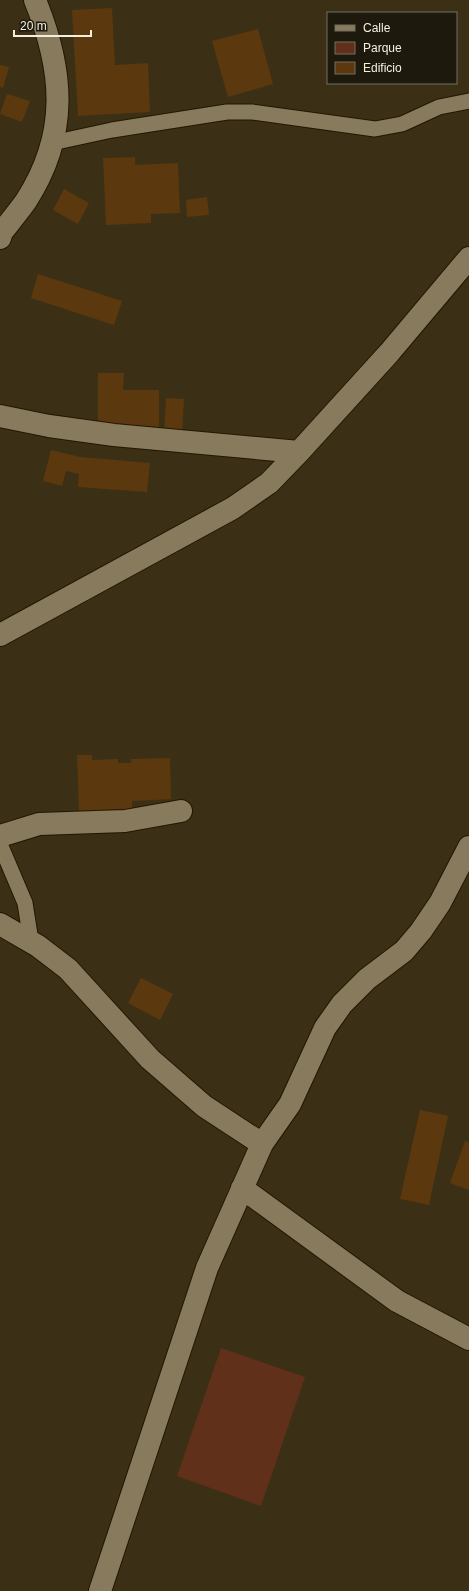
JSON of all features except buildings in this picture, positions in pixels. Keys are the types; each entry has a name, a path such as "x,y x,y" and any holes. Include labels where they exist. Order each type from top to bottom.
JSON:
{"street":[{"path":"0,238 2,232 26,200 42,169 52,144 57,116 58,86 53,58 35,0"},
{"path":"0,635 233,508 269,483 389,353 469,258"},
{"path":"0,416 49,426 114,435 299,452"},
{"path":"0,836 39,824 125,821 181,811"},
{"path":"100,1591 207,1268 262,1144 290,1104 325,1028 347,999 367,979 404,951 421,931 440,903 469,847"},
{"path":"0,924 31,942 68,969 119,1026 156,1064 204,1106 262,1144"},
{"path":"242,1188 397,1301 469,1339"}],"lane":[{"path":"52,144 112,130 227,112 252,112 376,129 402,124 439,108 469,101"},
{"path":"0,844 25,903 31,942"}],"green space":[{"path":"221,1348 305,1377 261,1506 177,1476"}]}
